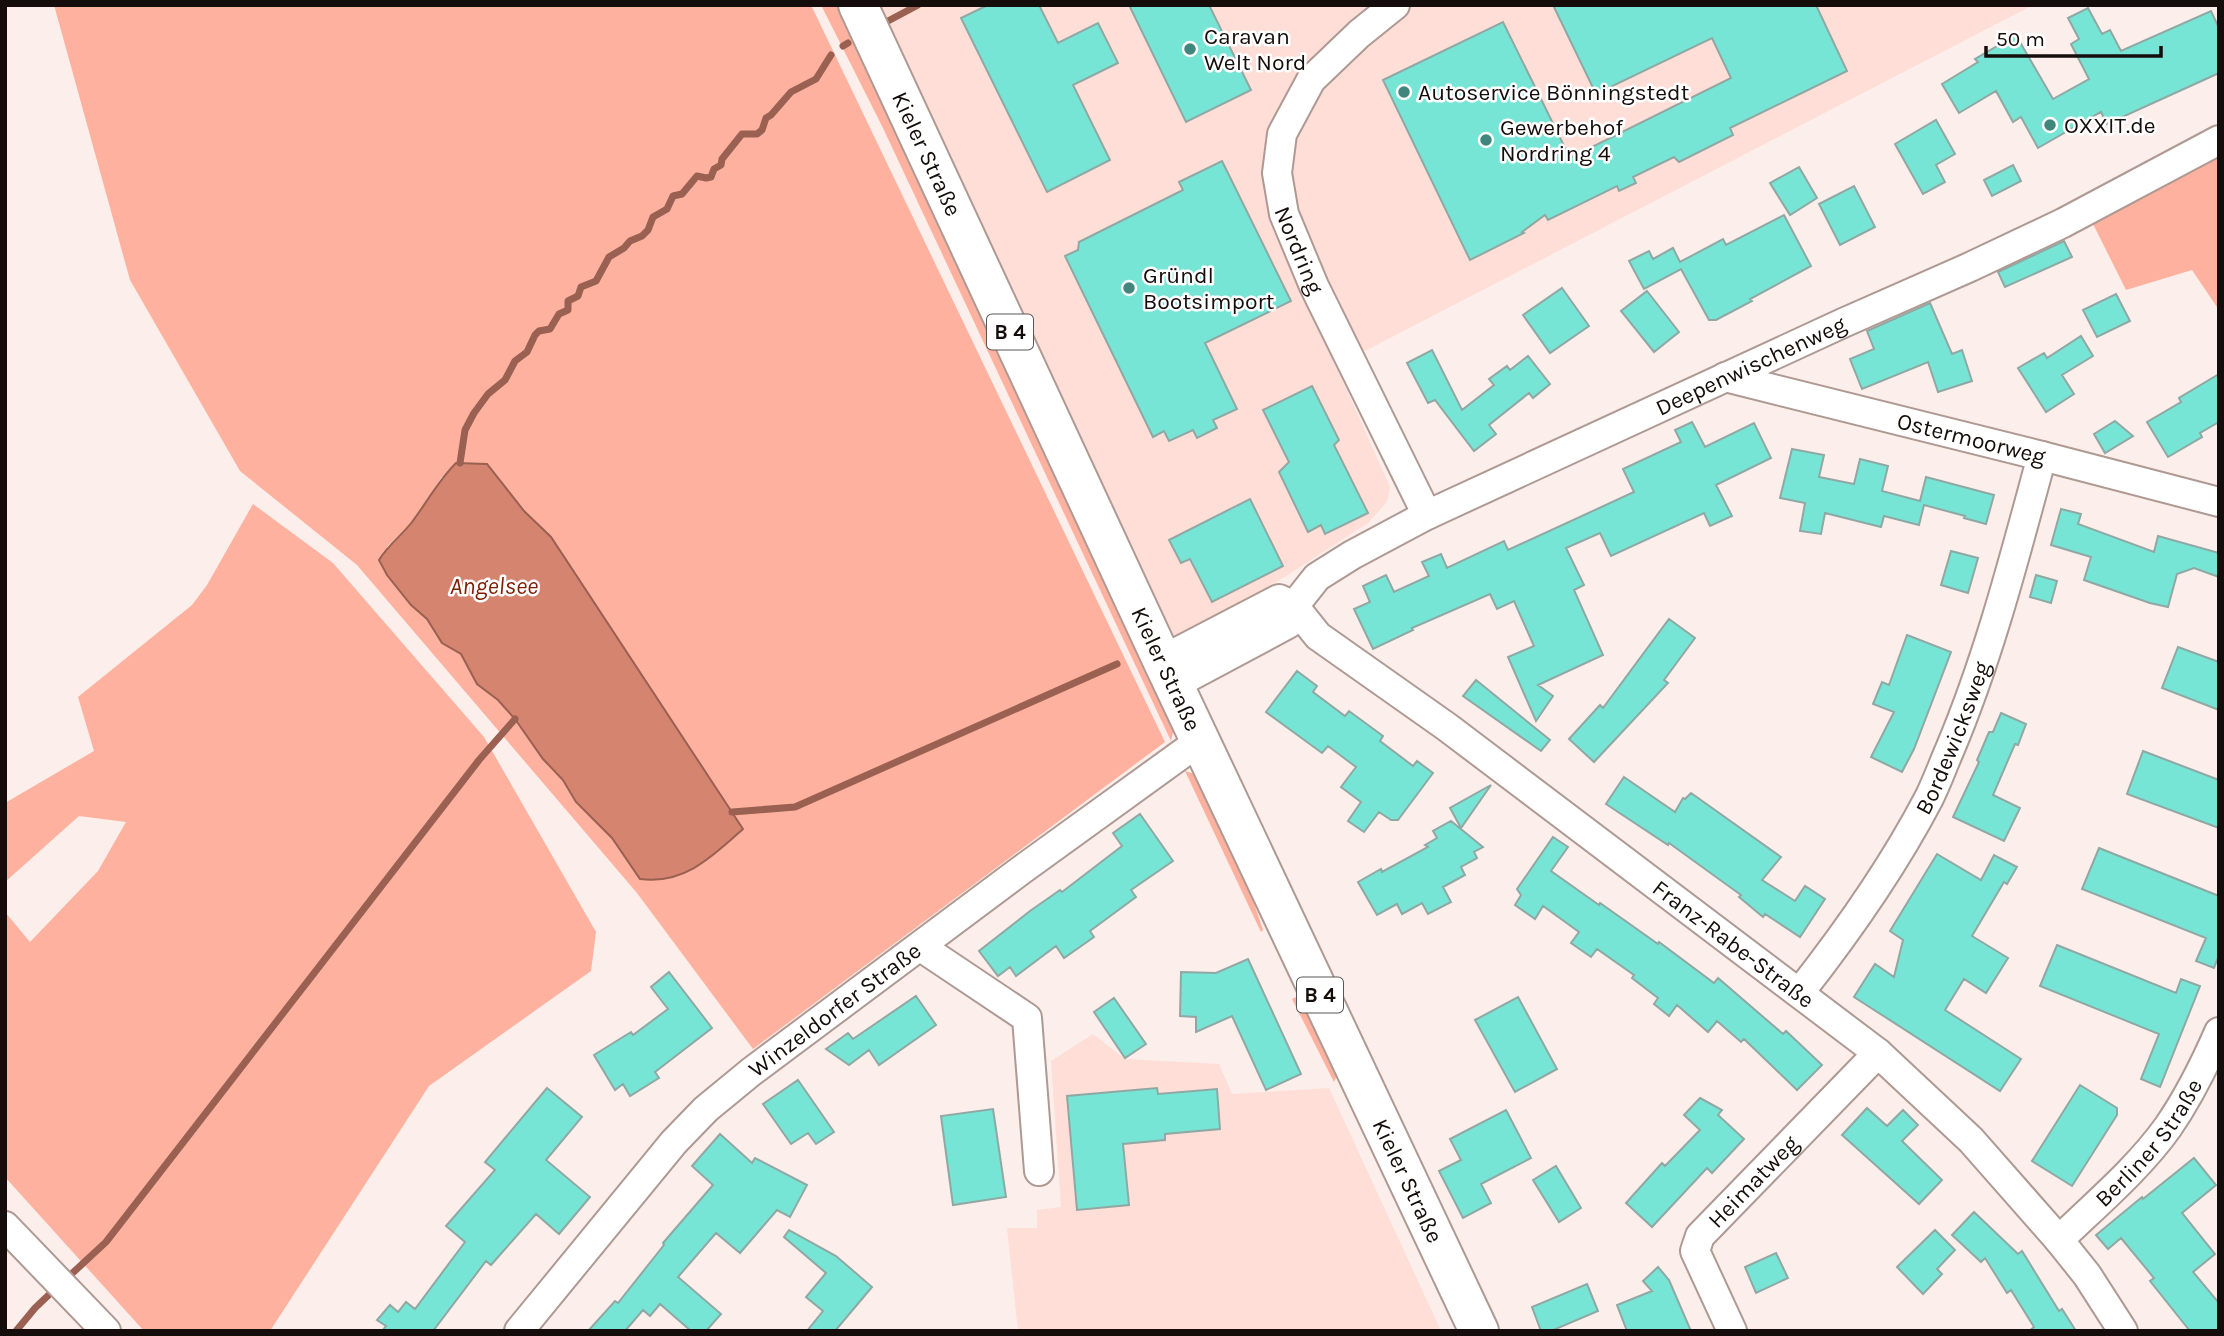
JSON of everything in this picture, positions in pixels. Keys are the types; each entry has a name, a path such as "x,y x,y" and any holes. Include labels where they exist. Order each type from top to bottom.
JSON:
{"main road":[{"name":"Kieler Straße","path":"858,5 1168,673 1479,1331"}],"street":[{"name":"Nordring","path":"1395,5 1359,34 1311,80 1282,134 1277,173 1284,214 1314,286 1427,515"},
{"name":"Deepenwischenweg","path":"1168,673 1288,624 1294,606 1317,577 1427,515 2063,223 2219,140"},
{"name":"Ostermoorweg","path":"1725,377 2219,502"},
{"name":"Bordewicksweg","path":"1800,992 1881,880 1930,797 1972,698 2042,456"},
{"name":"Franz-Rabe-Straße","path":"1294,606 1318,636 1447,727 1878,1053 1970,1140 2059,1240 2087,1275 2123,1331"},
{"name":"Winzeldorfer Straße","path":"519,1331 674,1142 706,1109 751,1072 1020,871 1200,740"},
{"path":"921,947 1027,1018 1039,1171"},
{"name":"Berliner Straße","path":"2059,1240 2130,1171 2168,1127 2204,1065 2219,1032"},
{"name":"Heimatweg","path":"1732,1331 1695,1251 1700,1236 1878,1053"},
{"path":"5,1226 106,1331"}],"shaded area":[{"path":"54,5 811,5 1165,742 753,1049 637,893 357,565 240,471 130,280","holes":["487,464 524,511 551,538 743,829 640,879 612,838 576,802 563,780 543,759 515,719 498,700 477,684 461,654 442,643 427,619 401,592 387,547 410,524 442,477"]},
{"path":"821,5 839,5 1175,724 1171,741 882,126"},
{"path":"869,5 2033,5 1336,366 1390,487 1387,502 1368,523 1294,571 1232,609 1170,639"},
{"path":"2219,146 2219,310 2192,270 2126,290 2089,216"},
{"path":"253,504 333,563 484,737 596,932 591,971 429,1086 270,1331 144,1331 5,1177 5,912 30,942 98,871 126,822 79,816 5,882 5,803 94,751 78,697 192,605 207,585"},
{"path":"1185,771 1198,775 1238,856 1263,930 1261,932"},
{"path":"1298,996 1316,1022 1339,1070 1334,1082 1292,999"},
{"path":"1093,1034 1125,1059 1219,1064 1232,1094 1329,1088 1441,1331 1018,1331 1007,1228 1037,1228 1037,1210 1061,1207 1051,1061"}],"water":[{"name":"Angelsee","path":"456,463 487,464 524,511 551,537 743,829 697,866 670,878 640,879 612,838 576,802 563,780 543,759 515,719 498,700 477,684 461,654 442,643 427,619 411,605 387,575 379,560 412,522"}],"building":[{"path":"988,5 1039,5 1058,43 1098,23 1118,63 1073,85 1110,160 1047,192 961,18"},
{"name":"Caravan Welt Nord","path":"1129,5 1209,5 1251,90 1186,122"},
{"path":"1553,5 1816,5 1847,71 1730,128 1733,135 1679,162 1674,157 1633,177 1636,183 1619,191 1617,186 1548,220 1545,215 1522,232 1524,233 1470,260 1383,80 1503,22 1570,158 1731,78 1712,38 1596,94"},
{"path":"2088,8 2102,34 2110,30 2121,51 2211,11 2219,28 2219,73 2107,124 2101,112 2038,148 2021,117 2013,122 1996,91 1959,113 1942,84 1978,62 1975,59 2016,35 2053,99 2089,79 2071,44 2079,39 2068,18"},
{"path":"1936,120 1955,154 1936,165 1945,182 1923,194 1895,144"},
{"name":"Gründl Bootsimport","path":"1222,161 1291,301 1205,343 1237,409 1213,420 1217,428 1197,438 1193,430 1169,441 1164,431 1153,437 1065,256 1078,250 1079,242 1183,190 1179,182"},
{"path":"2013,165 2021,181 1992,196 1984,180"},
{"path":"1799,167 1817,198 1790,215 1770,183"},
{"path":"1854,186 1875,227 1840,245 1819,204"},
{"path":"1784,215 1811,266 1716,320 1709,320 1681,269 1644,289 1629,261 1649,251 1653,259 1673,248 1680,262 1723,239 1726,245"},
{"path":"2064,241 2072,257 2005,287 1998,272"},
{"path":"1562,288 1589,326 1550,353 1523,315"},
{"path":"1647,291 1679,332 1654,352 1621,311"},
{"path":"2116,294 2130,321 2097,337 2083,310"},
{"path":"1930,303 1952,354 1962,350 1972,381 1938,392 1928,362 1862,389 1850,359 1874,349 1867,331"},
{"path":"2081,336 2093,356 2062,375 2074,394 2046,412 2018,368 2044,353 2047,358"},
{"path":"1432,350 1462,410 1494,385 1489,379 1507,366 1510,370 1528,356 1550,384 1533,398 1529,393 1489,425 1496,434 1474,451 1435,400 1428,403 1407,363"},
{"path":"2219,374 2219,422 2200,433 2202,437 2168,457 2147,422 2181,402 2179,398"},
{"path":"1312,386 1339,440 1334,445 1368,513 1325,534 1321,525 1308,532 1279,472 1289,462 1263,410"},
{"path":"2115,421 2133,436 2105,453 2094,434"},
{"path":"1692,422 1705,447 1754,423 1771,458 1716,485 1732,516 1710,526 1704,513 1611,556 1600,533 1566,548 1584,585 1574,590 1603,655 1538,685 1553,696 1536,721 1508,657 1534,646 1514,601 1497,609 1490,594 1412,628 1413,630 1373,649 1354,609 1370,602 1363,586 1386,575 1394,592 1429,576 1422,562 1441,554 1447,568 1504,541 1508,550 1634,492 1623,469 1681,442 1675,430"},
{"path":"1792,449 1824,455 1819,477 1854,484 1860,459 1888,466 1882,491 1920,501 1926,477 1994,495 1986,524 1924,505 1919,525 1884,516 1881,527 1825,513 1821,534 1800,531 1805,503 1780,498"},
{"path":"1250,499 1283,566 1212,602 1190,559 1181,563 1169,540"},
{"path":"2061,509 2081,514 2078,524 2154,552 2158,536 2219,553 2219,577 2194,568 2177,574 2168,607 2084,580 2091,557 2051,545"},
{"path":"1951,551 1978,558 1968,593 1941,585"},
{"path":"2036,575 2057,581 2051,603 2030,597"},
{"path":"1669,619 1695,638 1664,680 1668,683 1594,762 1569,739 1600,705 1603,708"},
{"path":"1907,635 1951,652 1914,749 1902,772 1871,757 1894,712 1873,704 1882,682 1889,685"},
{"path":"2178,647 2219,662 2219,710 2162,688"},
{"path":"1297,671 1317,686 1313,692 1345,716 1349,711 1383,736 1380,741 1413,766 1417,761 1433,773 1398,820 1391,820 1379,812 1364,832 1348,821 1361,802 1341,787 1356,767 1328,746 1322,753 1266,712"},
{"path":"1476,680 1550,740 1541,751 1463,696"},
{"path":"2001,713 2026,724 1993,795 2020,808 2004,841 1953,817 1979,762 1977,760 1989,732 1993,732"},
{"path":"2143,751 2219,780 2219,828 2127,794"},
{"path":"1624,777 1675,812 1683,798 1691,793 1781,857 1762,880 1795,901 1805,886 1825,899 1800,937 1765,914 1763,917 1739,897 1741,895 1669,843 1668,845 1606,804"},
{"path":"1491,785 1461,828 1450,808"},
{"path":"1140,814 1173,861 1131,890 1136,897 1090,931 1094,937 1064,958 1056,946 1016,976 1010,967 998,976 979,951 1122,846 1113,833"},
{"path":"1451,821 1483,847 1474,852 1477,858 1461,867 1465,875 1443,887 1451,902 1428,914 1422,903 1402,914 1397,904 1377,915 1358,882 1428,847 1425,845 1437,838 1433,831"},
{"path":"1553,837 1568,847 1551,871 1658,944 1659,942 1714,983 1718,978 1783,1034 1786,1031 1822,1065 1797,1090 1744,1039 1741,1042 1717,1021 1708,1032 1677,1005 1669,1016 1654,1004 1658,998 1632,978 1634,975 1597,949 1591,957 1571,943 1579,932 1543,906 1535,919 1515,905 1521,895 1517,889"},
{"path":"2099,848 2219,896 2219,955 2214,968 2196,961 2206,938 2082,889"},
{"path":"1937,854 1981,880 1994,855 2017,867 2007,884 2004,882 1972,936 2008,958 1986,993 1964,979 1945,1010 2021,1059 2000,1091 1854,997 1875,964 1894,977 1903,940 1890,931"},
{"path":"2057,945 2176,993 2181,979 2200,986 2160,1087 2141,1079 2159,1034 2040,986"},
{"path":"1248,959 1301,1074 1266,1090 1232,1016 1196,1032 1196,1017 1180,1016 1181,972 1216,973"},
{"path":"669,972 712,1028 655,1072 659,1078 630,1096 623,1084 615,1090 594,1055 631,1032 633,1035 668,1009 651,987"},
{"path":"916,996 936,1025 879,1065 869,1050 849,1065 826,1049 848,1033 853,1039"},
{"path":"1518,997 1557,1069 1515,1092 1475,1020"},
{"path":"1114,998 1146,1044 1125,1058 1094,1012"},
{"path":"798,1080 834,1132 816,1144 808,1133 791,1144 763,1104"},
{"path":"2080,1085 2117,1108 2117,1115 2072,1186 2032,1161"},
{"path":"547,1088 582,1117 546,1160 590,1197 559,1234 536,1214 491,1265 486,1261 433,1331 382,1331 386,1326 377,1320 390,1305 398,1312 406,1302 415,1309 465,1242 446,1226 495,1170 485,1162"},
{"path":"1157,1088 1158,1094 1217,1089 1220,1129 1165,1134 1165,1140 1123,1144 1129,1205 1077,1210 1067,1096"},
{"path":"1700,1098 1722,1110 1718,1115 1744,1139 1712,1173 1707,1168 1652,1227 1626,1203 1662,1163 1665,1166 1700,1130 1684,1115"},
{"path":"1867,1108 1887,1126 1903,1110 1918,1125 1902,1141 1942,1180 1919,1204 1842,1135"},
{"path":"993,1109 1006,1197 953,1205 941,1116"},
{"path":"1506,1110 1531,1158 1481,1184 1491,1203 1463,1218 1439,1171 1461,1160 1450,1139"},
{"path":"720,1134 752,1163 755,1158 807,1185 790,1217 777,1210 740,1253 716,1233 678,1277 721,1314 706,1331 691,1331 660,1304 650,1316 643,1310 625,1331 588,1331 615,1301 618,1303 663,1243 713,1185 692,1166"},
{"path":"2194,1158 2216,1185 2182,1213 2215,1254 2193,1272 2219,1303 2219,1331 2190,1331 2150,1281 2154,1278 2121,1238 2108,1249 2096,1235"},
{"path":"1556,1166 1581,1208 1559,1222 1533,1180"},
{"path":"1974,1212 2018,1254 2022,1251 2059,1311 2062,1309 2076,1331 2029,1331 2034,1327 2011,1290 2007,1293 1985,1258 1981,1262 1952,1235"},
{"path":"789,1230 836,1256 872,1287 835,1331 807,1331 823,1311 806,1297 826,1273 784,1237"},
{"path":"1935,1230 1955,1250 1937,1269 1942,1274 1923,1294 1897,1267"},
{"path":"1776,1253 1788,1278 1756,1293 1745,1267"},
{"path":"1658,1267 1669,1280 1691,1331 1627,1331 1617,1305 1652,1291 1643,1281"},
{"path":"1587,1284 1598,1311 1551,1331 1541,1331 1532,1307"}],"waterway":[{"path":"888,21 918,5"},
{"path":"843,46 848,43"},
{"path":"460,463 465,430 474,413 488,394 505,380 515,361 527,352 535,335 539,331 550,329 559,314 568,310 568,301 578,296 581,287 596,281 609,257 630,241 642,236 648,230 653,217 667,209 673,196 682,194 697,176 711,177 714,169 721,165 722,159 742,134 757,134 762,130 766,118 791,92 816,79 831,55"},
{"path":"732,812 795,807 1117,664"},
{"path":"65,1280 106,1242 479,760 515,719"},
{"path":"16,1331 56,1288"}],"place":[{"name":"Caravan Welt Nord","path":"1190,49"},
{"name":"Autoservice Bönningstedt","path":"1404,92"},
{"name":"OXXIT.de","path":"2050,125"},
{"name":"Gewerbehof Nordring 4","path":"1486,140"},
{"name":"Gründl Bootsimport","path":"1129,288"}]}
